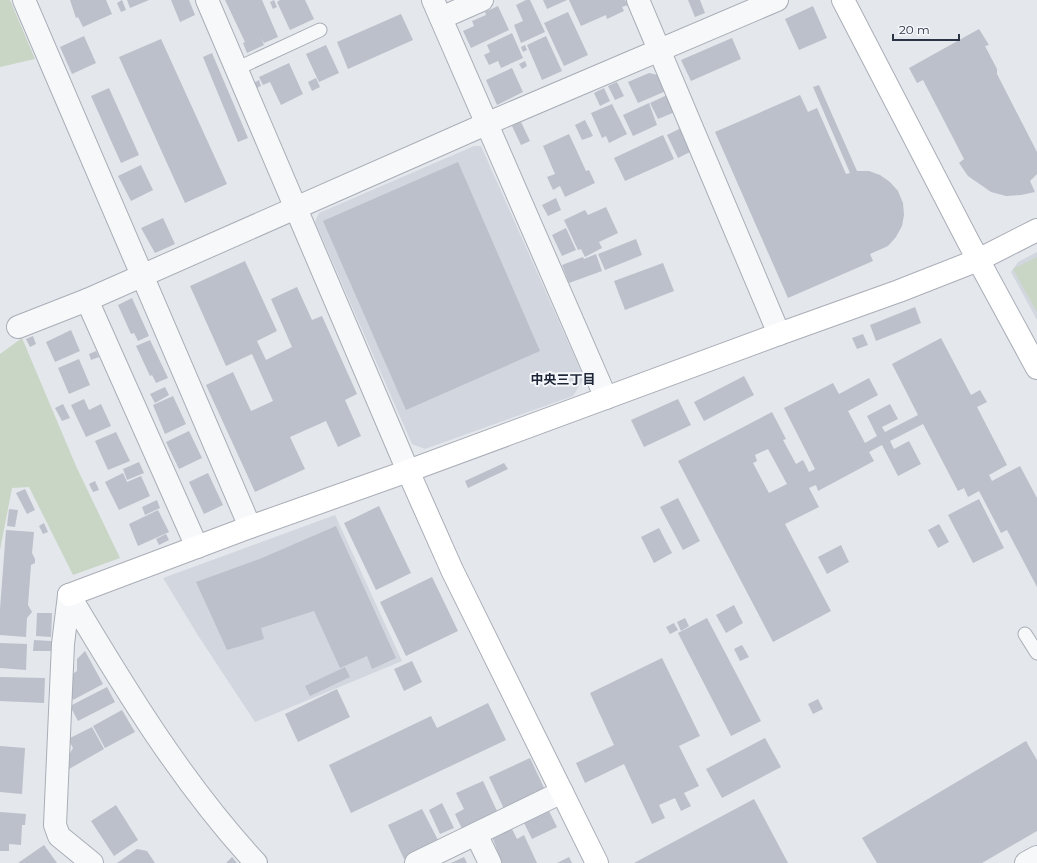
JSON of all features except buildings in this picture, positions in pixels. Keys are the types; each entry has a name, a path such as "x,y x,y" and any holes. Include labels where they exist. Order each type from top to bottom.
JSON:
{"street":[{"path":"24,0 250,527"},
{"path":"207,0 408,471 452,570 597,863"},
{"path":"482,0 437,9 606,398"},
{"path":"638,0 779,334"},
{"path":"18,327 86,300 486,124 777,0"},
{"path":"843,0 978,260 1037,368"},
{"path":"69,595 250,527 408,471 899,291 978,260 1037,230"},
{"path":"86,300 197,547"},
{"path":"69,595 63,644 55,825 59,836 92,863"},
{"path":"69,595 127,690 187,781 256,863"},
{"path":"416,863 562,792"},
{"path":"476,834 490,863"},
{"path":"1026,863 1037,857"}],"lane":[{"path":"236,69 320,30"},
{"path":"1025,634 1037,653"}],"shaded area":[{"path":"474,146 481,146 584,378 573,396 425,449 412,444 315,222 319,213"},
{"path":"1037,252 1037,320 1011,272 1018,262"},
{"path":"335,515 402,661 255,722 199,637 163,578"}],"green space":[{"path":"0,0 10,0 35,59 0,67"},
{"path":"1037,257 1037,312 1013,269"},
{"path":"22,338 76,466 120,558 73,575 29,487 12,488 0,550 0,354"}],"district":[{"name":"中央三丁目","path":"563,379"}]}
